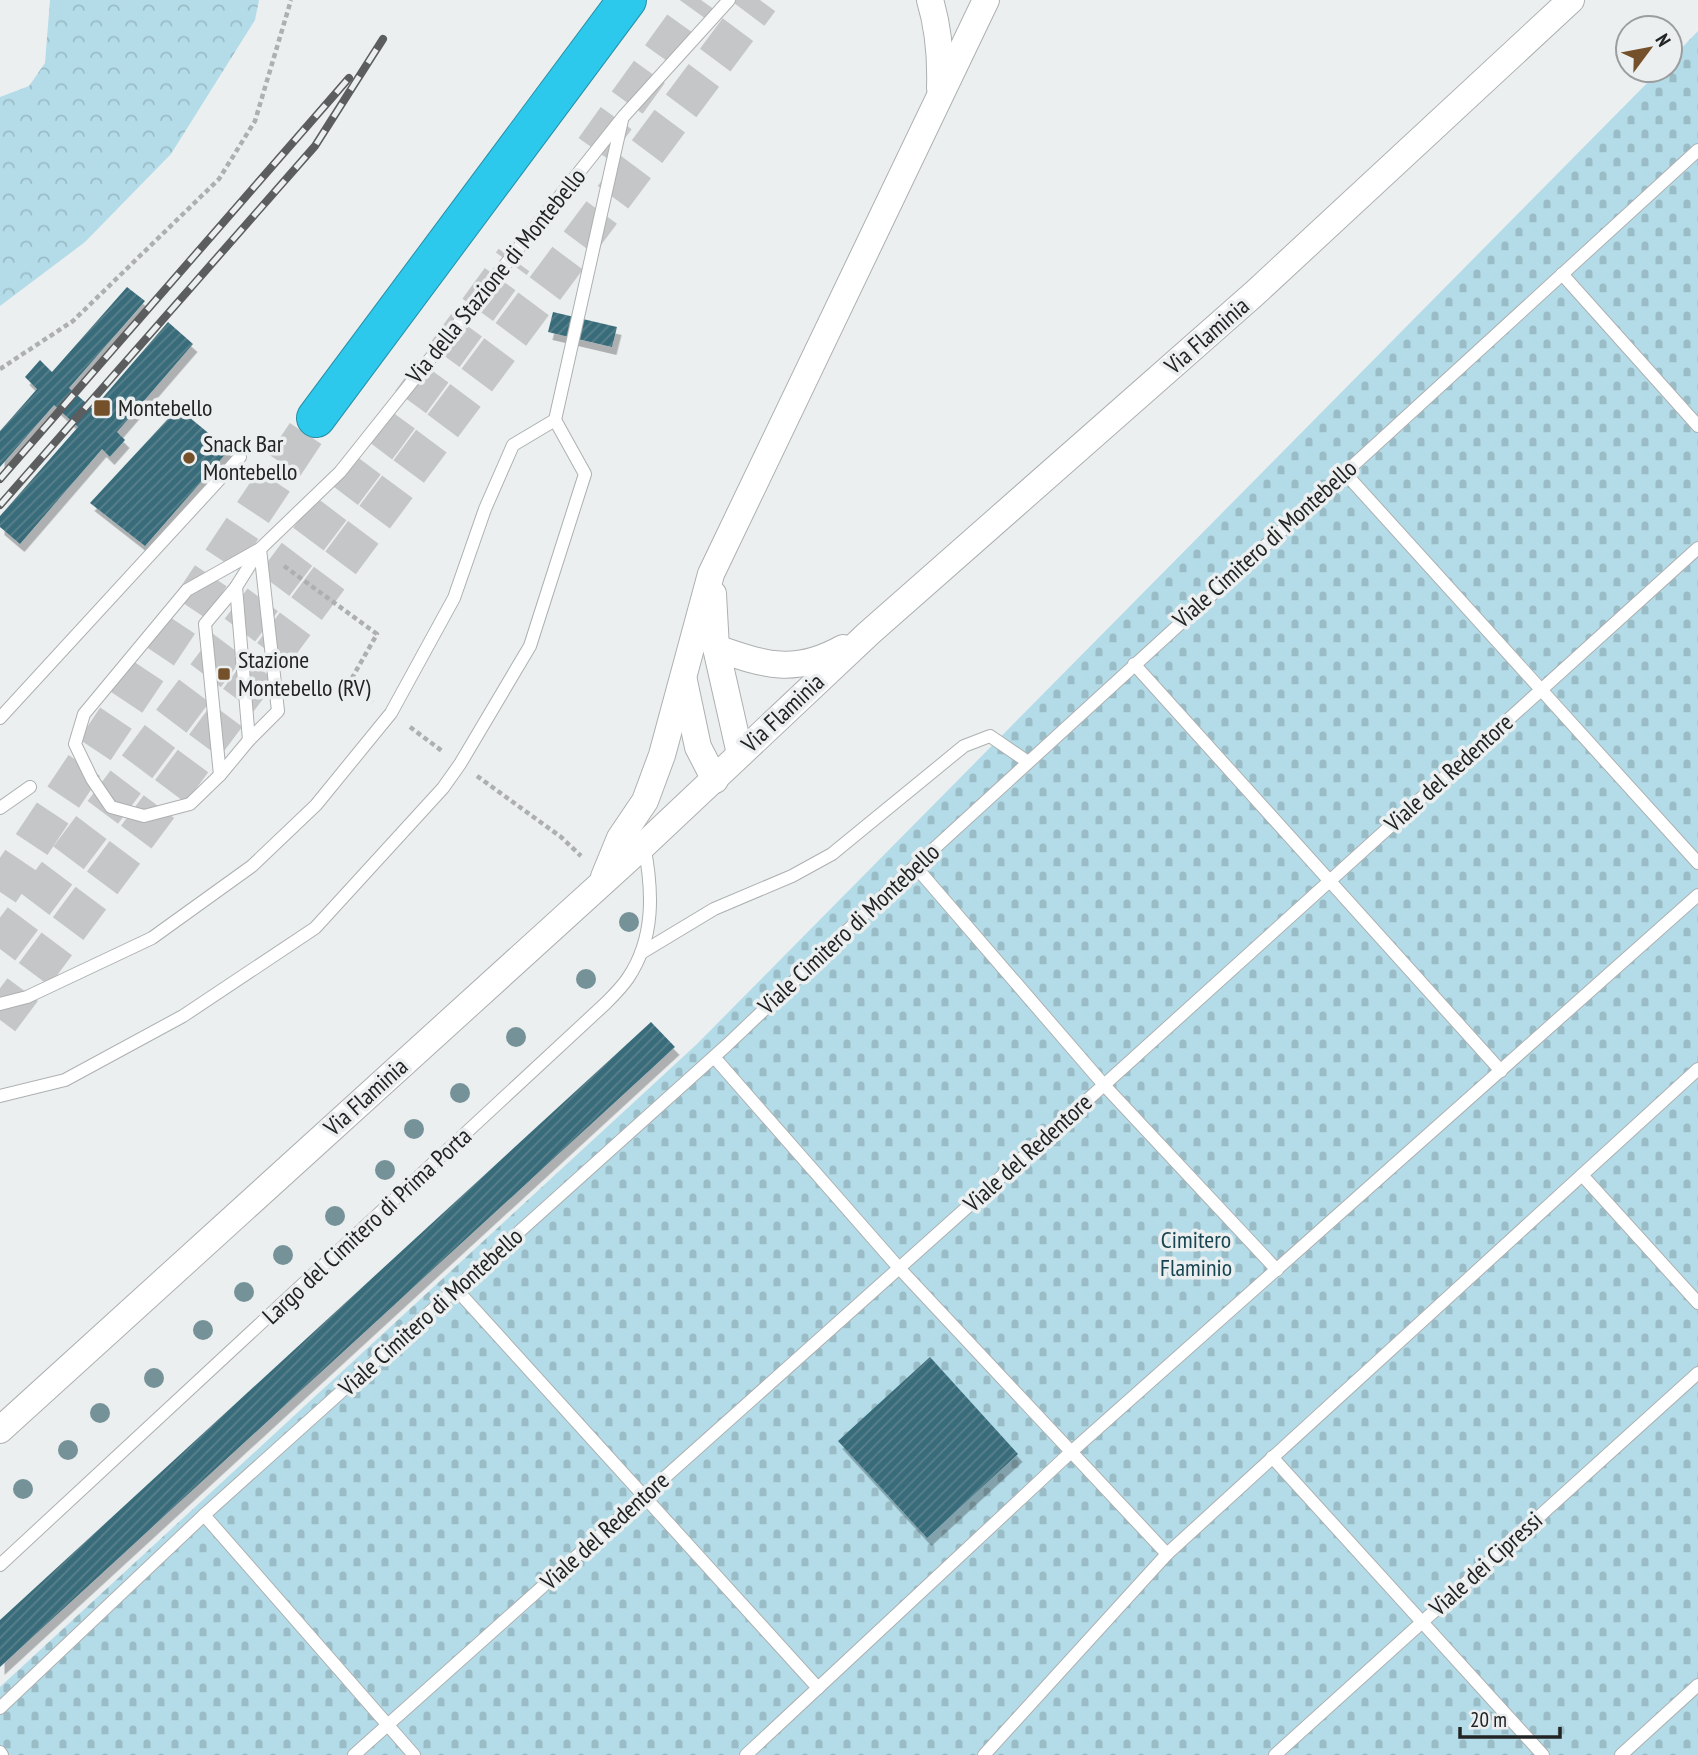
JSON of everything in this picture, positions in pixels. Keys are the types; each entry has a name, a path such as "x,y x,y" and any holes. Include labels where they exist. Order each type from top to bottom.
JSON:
{"highway":[{"path":"316,418 627,0"}],"street":[{"path":"930,0 939,34 940,99"},
{"path":"602,882 620,838 645,801 662,755 711,574 986,0"},
{"name":"Via Flaminia","path":"0,1430 715,780 869,633 1255,293 1571,0"},
{"path":"711,574 716,648 740,754"},
{"path":"716,648 753,660 788,666 815,661 869,633"},
{"path":"683,676 698,747 715,780"}],"lane":[{"name":"Via della Stazione di Montebello","path":"260,549 340,472 623,117 729,0"},
{"path":"0,1096 65,1080 183,1016 315,928 443,788 460,764 530,646 586,474 555,420 623,117"},
{"name":"Viale Cimitero di Montebello","path":"0,1708 204,1516 714,1057 915,866 1134,664 1698,150"},
{"path":"1562,274 1698,426"},
{"path":"0,1004 27,997 152,938 252,866 316,805 391,713 454,598 485,509 513,445 555,420"},
{"path":"0,718 240,457"},
{"path":"1344,472 1698,863"},
{"name":"Viale del Redentore","path":"354,1755 1104,1085 1698,548"},
{"path":"220,775 205,624 236,587 260,549"},
{"path":"260,549 278,711 190,804 144,816 111,807 92,779 75,744 84,715 187,590 260,549"},
{"path":"236,587 249,740"},
{"path":"1134,664 1501,1071"},
{"path":"641,953 714,909 792,876 832,854 964,746 990,736 1028,762"},
{"path":"0,808 30,787"},
{"name":"Largo del Cimitero di Prima Porta","path":"0,1565 606,1003 628,979 641,953 651,916 651,881 644,845"},
{"path":"915,866 1104,1085 1278,1270"},
{"path":"746,1755 1071,1452 1698,895"},
{"path":"714,1057 900,1268 1167,1554"},
{"path":"984,1755 1167,1554 1698,1069"},
{"path":"1582,1175 1698,1303"},
{"path":"456,1289 818,1688"},
{"name":"Viale dei Cipressi","path":"1275,1755 1698,1373"},
{"path":"1272,1457 1543,1755"},
{"path":"204,1516 414,1755"},
{"path":"1621,1755 1698,1685"}],"path":[{"path":"0,369 73,321 219,179 255,121 290,0"},
{"path":"260,549 377,634 348,685 360,694"},
{"path":"421,735 440,750"},
{"path":"474,774 574,848"}],"green space":[{"path":"50,0 259,0 255,20 171,154 85,242 0,306 0,97 29,86 45,63"},
{"name":"Cimitero Flaminio","path":"1698,31 1698,1755 0,1755 0,1687 697,1044 1646,84 1684,84 1684,46"}],"building":[{"path":"127,287 145,301 69,388 93,409 168,322 193,344 117,432 125,440 110,457 102,449 20,544 0,527 0,516 78,427 54,405 0,467 0,431 37,389 25,377 40,360 52,372"},
{"path":"553,312 617,327 612,347 548,332"},
{"path":"178,408 229,450 145,546 90,503"},
{"path":"651,1022 675,1047 0,1667 0,1620"},
{"path":"930,1357 1018,1454 927,1538 838,1441"}],"tunnel":[{"path":"594,149 701,0"},
{"path":"0,1020 760,0"},
{"path":"0,949 386,436 514,260"},
{"path":"0,892 316,418"}],"railway":[{"path":"0,505 315,146 383,39"},
{"path":"0,479 349,78"}],"place":[{"name":"Montebello","path":"102,408"},
{"name":"Snack Bar Montebello","path":"189,458"},
{"name":"Stazione Montebello (RV)","path":"224,674"}]}
